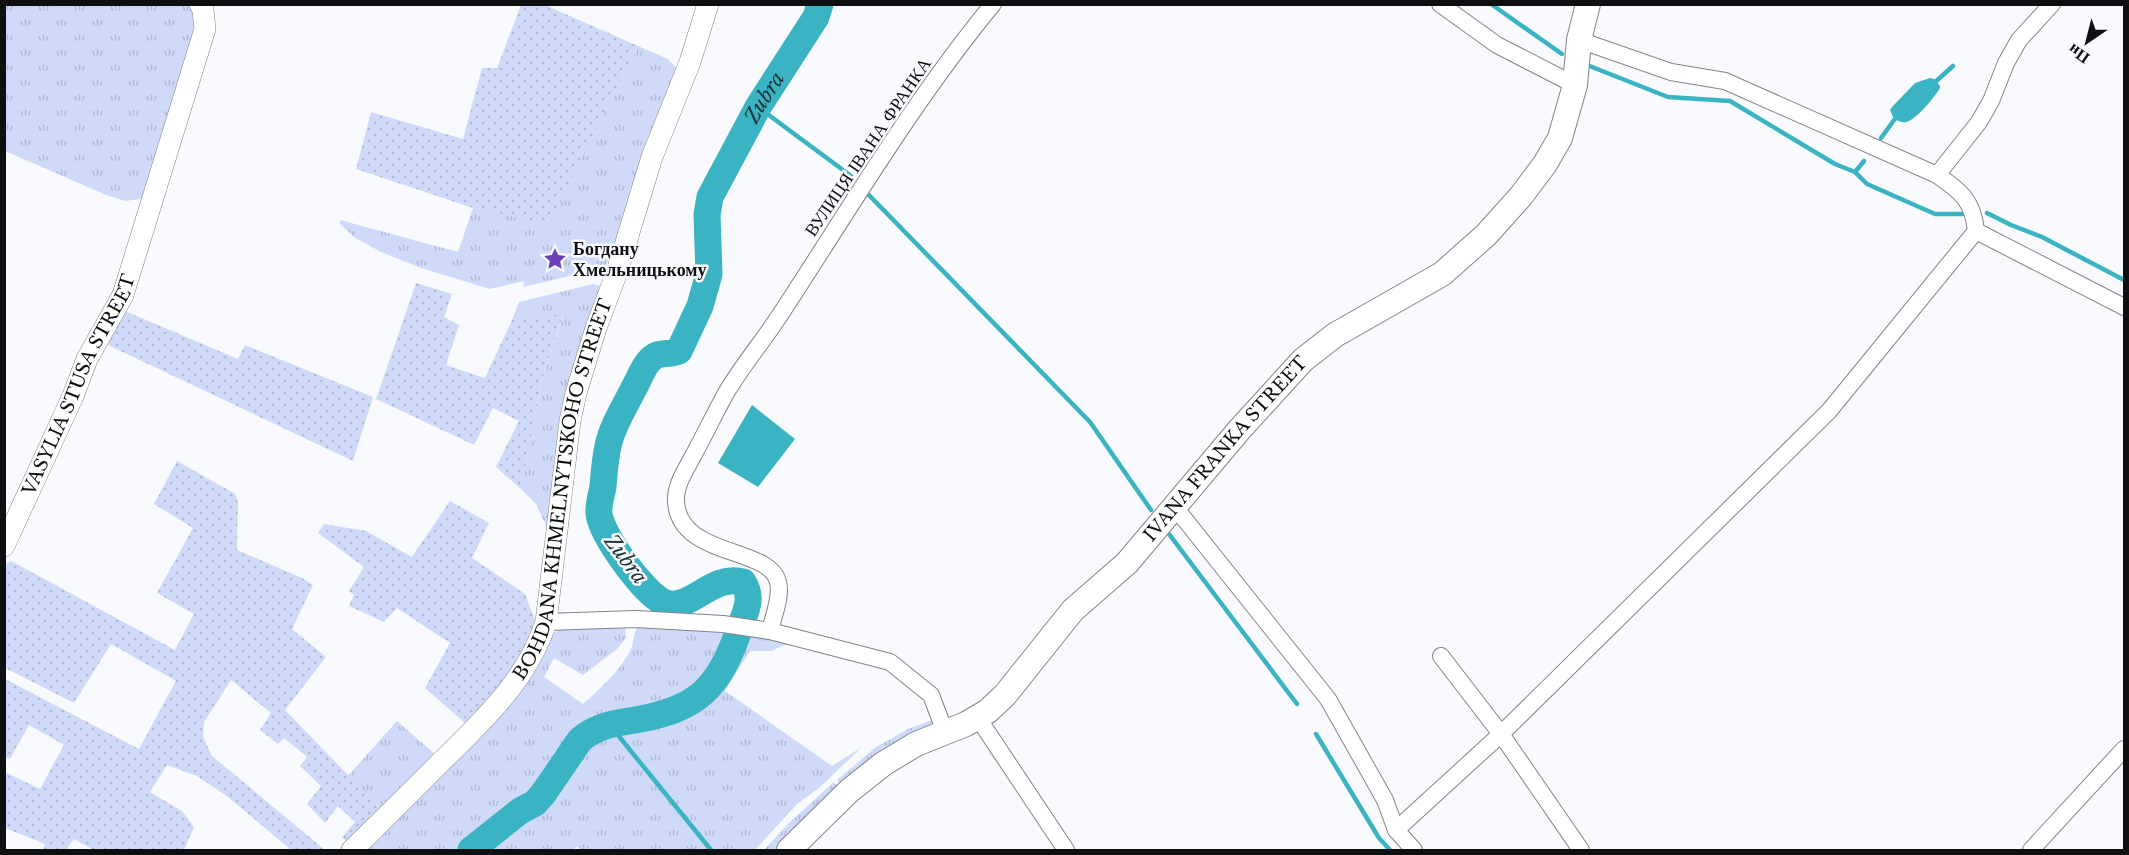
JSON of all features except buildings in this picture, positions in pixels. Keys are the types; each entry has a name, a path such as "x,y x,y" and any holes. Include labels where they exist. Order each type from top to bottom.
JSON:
{"main road":[{"name":"IVANA FRANKA STREET","path":"789,850 842,798 883,764 916,744 978,718 1005,695 1073,609 1127,563 1239,429 1303,360 1335,335 1442,274 1486,235 1521,196 1545,164 1560,138 1575,85 1579,40 1588,4"}],"street":[{"name":"VASYLIA STUSA STREET","path":"4,546 73,396 87,359 123,295 205,29 200,4"},
{"name":"BOHDANA KHMELNYTSKOHO STREET","path":"352,850 498,705 534,653 546,622 570,421 576,393 596,328 617,272 652,157 690,62 708,4"},
{"name":"ВУЛИЦЯ ІВАНА ФРАНКА","path":"771,631 779,589 778,580 760,562 713,546 694,534 682,522 676,508 676,497 682,477 727,392 857,194 993,4"},
{"path":"1440,4 1497,45 1575,85"},
{"path":"1937,175 1979,122 2019,40 2052,4"},
{"path":"1396,830 1501,734 1828,411 1976,231 1973,210 1965,197 1937,175 1725,81 1671,72 1579,40"},
{"path":"1976,231 2124,307"},
{"path":"1174,506 1328,699 1385,800 1396,830 1414,850"},
{"path":"546,622 636,619 723,624 771,631 890,662 931,695 945,732"},
{"path":"1441,656 1501,734 1581,850"},
{"path":"978,718 1066,850"},
{"path":"2031,850 2124,749"}],"green space":[{"path":"5,5 190,5 196,12 197,28 147,195 140,199 125,201 5,151"},
{"path":"521,5 545,5 638,46 549,224 473,208 356,169 371,112 463,139 482,68 497,68"},
{"path":"638,46 668,59 677,69 611,258 603,268 523,287 524,281 490,289 421,268 381,252 354,237 340,224 340,220 458,252 473,208 549,223"},
{"path":"416,283 452,294 444,317 459,325 446,365 485,378 512,320 563,314 542,379 521,489 496,467 519,421 493,408 474,445 376,399"},
{"path":"593,284 600,286 602,292 553,526 546,526 536,504 521,489 542,379 563,315 512,320 519,302"},
{"path":"125,311 238,359 245,345 373,397 353,461 108,345"},
{"path":"177,461 235,494 238,502 237,550 313,585 292,629 326,657 285,710 383,811 348,843 342,837 355,822 338,806 325,823 307,804 321,786 300,766 307,757 284,738 278,744 260,730 271,713 231,680 204,722 203,737 212,756 325,850 291,850 228,797 197,776 167,765 150,792 182,811 194,827 184,850 94,850 74,839 66,850 43,850 45,844 5,828 5,772 40,789 64,745 29,725 10,759 5,757 5,679 139,749 176,681 111,644 74,703 5,668 4,565 11,561 175,650 194,614 157,593 193,528 154,504"},
{"path":"450,501 489,523 472,558 525,594 537,626 524,656 467,725 425,688 450,643 397,608 384,622 349,606 354,595 349,591 364,567 318,533 324,524 366,531 412,557"},
{"path":"640,624 745,630 787,639 791,645 771,651 750,651 725,691 832,766 862,747 819,788 797,804 755,850 581,850 578,846 575,850 364,850 550,635 563,628 625,627 626,638 617,649 583,675 554,658 544,677 583,704 623,662 630,651"},
{"path":"935,719 929,727 842,785 837,780 876,747 908,729"},
{"path":"397,721 436,755 383,811 348,776"},
{"path":"834,782 839,789 776,850 764,850 788,824"}],"water":[{"path":"1930,78 1934,79 1940,88 1924,108 1906,122 1900,122 1893,117 1890,110 1892,107 1915,83"},
{"path":"752,405 795,439 758,487 718,463"}],"waterway":[{"name":"Zubra","path":"471,850 520,811 535,803 586,735 620,722 675,710 690,702 713,682 731,650 747,606 748,594 743,582 721,583 682,603 663,602 635,576 615,549 602,524 599,504 608,446 619,416 650,360 660,354 679,351 700,306 709,274 707,215 710,197 758,107 816,17 820,4"},
{"path":"1491,4 1562,54"},
{"path":"1587,65 1668,97 1730,101 1835,164 1855,172 1867,184 1935,214 1963,214"},
{"path":"1933,84 1953,66"},
{"path":"758,107 851,176"},
{"path":"1881,138 1897,116"},
{"path":"1855,172 1864,161"},
{"path":"865,191 1090,422 1151,510"},
{"path":"1987,213 2042,237 2124,280"},
{"path":"1169,534 1297,704"},
{"path":"609,724 711,850"},
{"path":"1316,734 1379,838 1390,850"}],"place":[{"name":"Богдану Хмельницькому","path":"555,259"}]}
